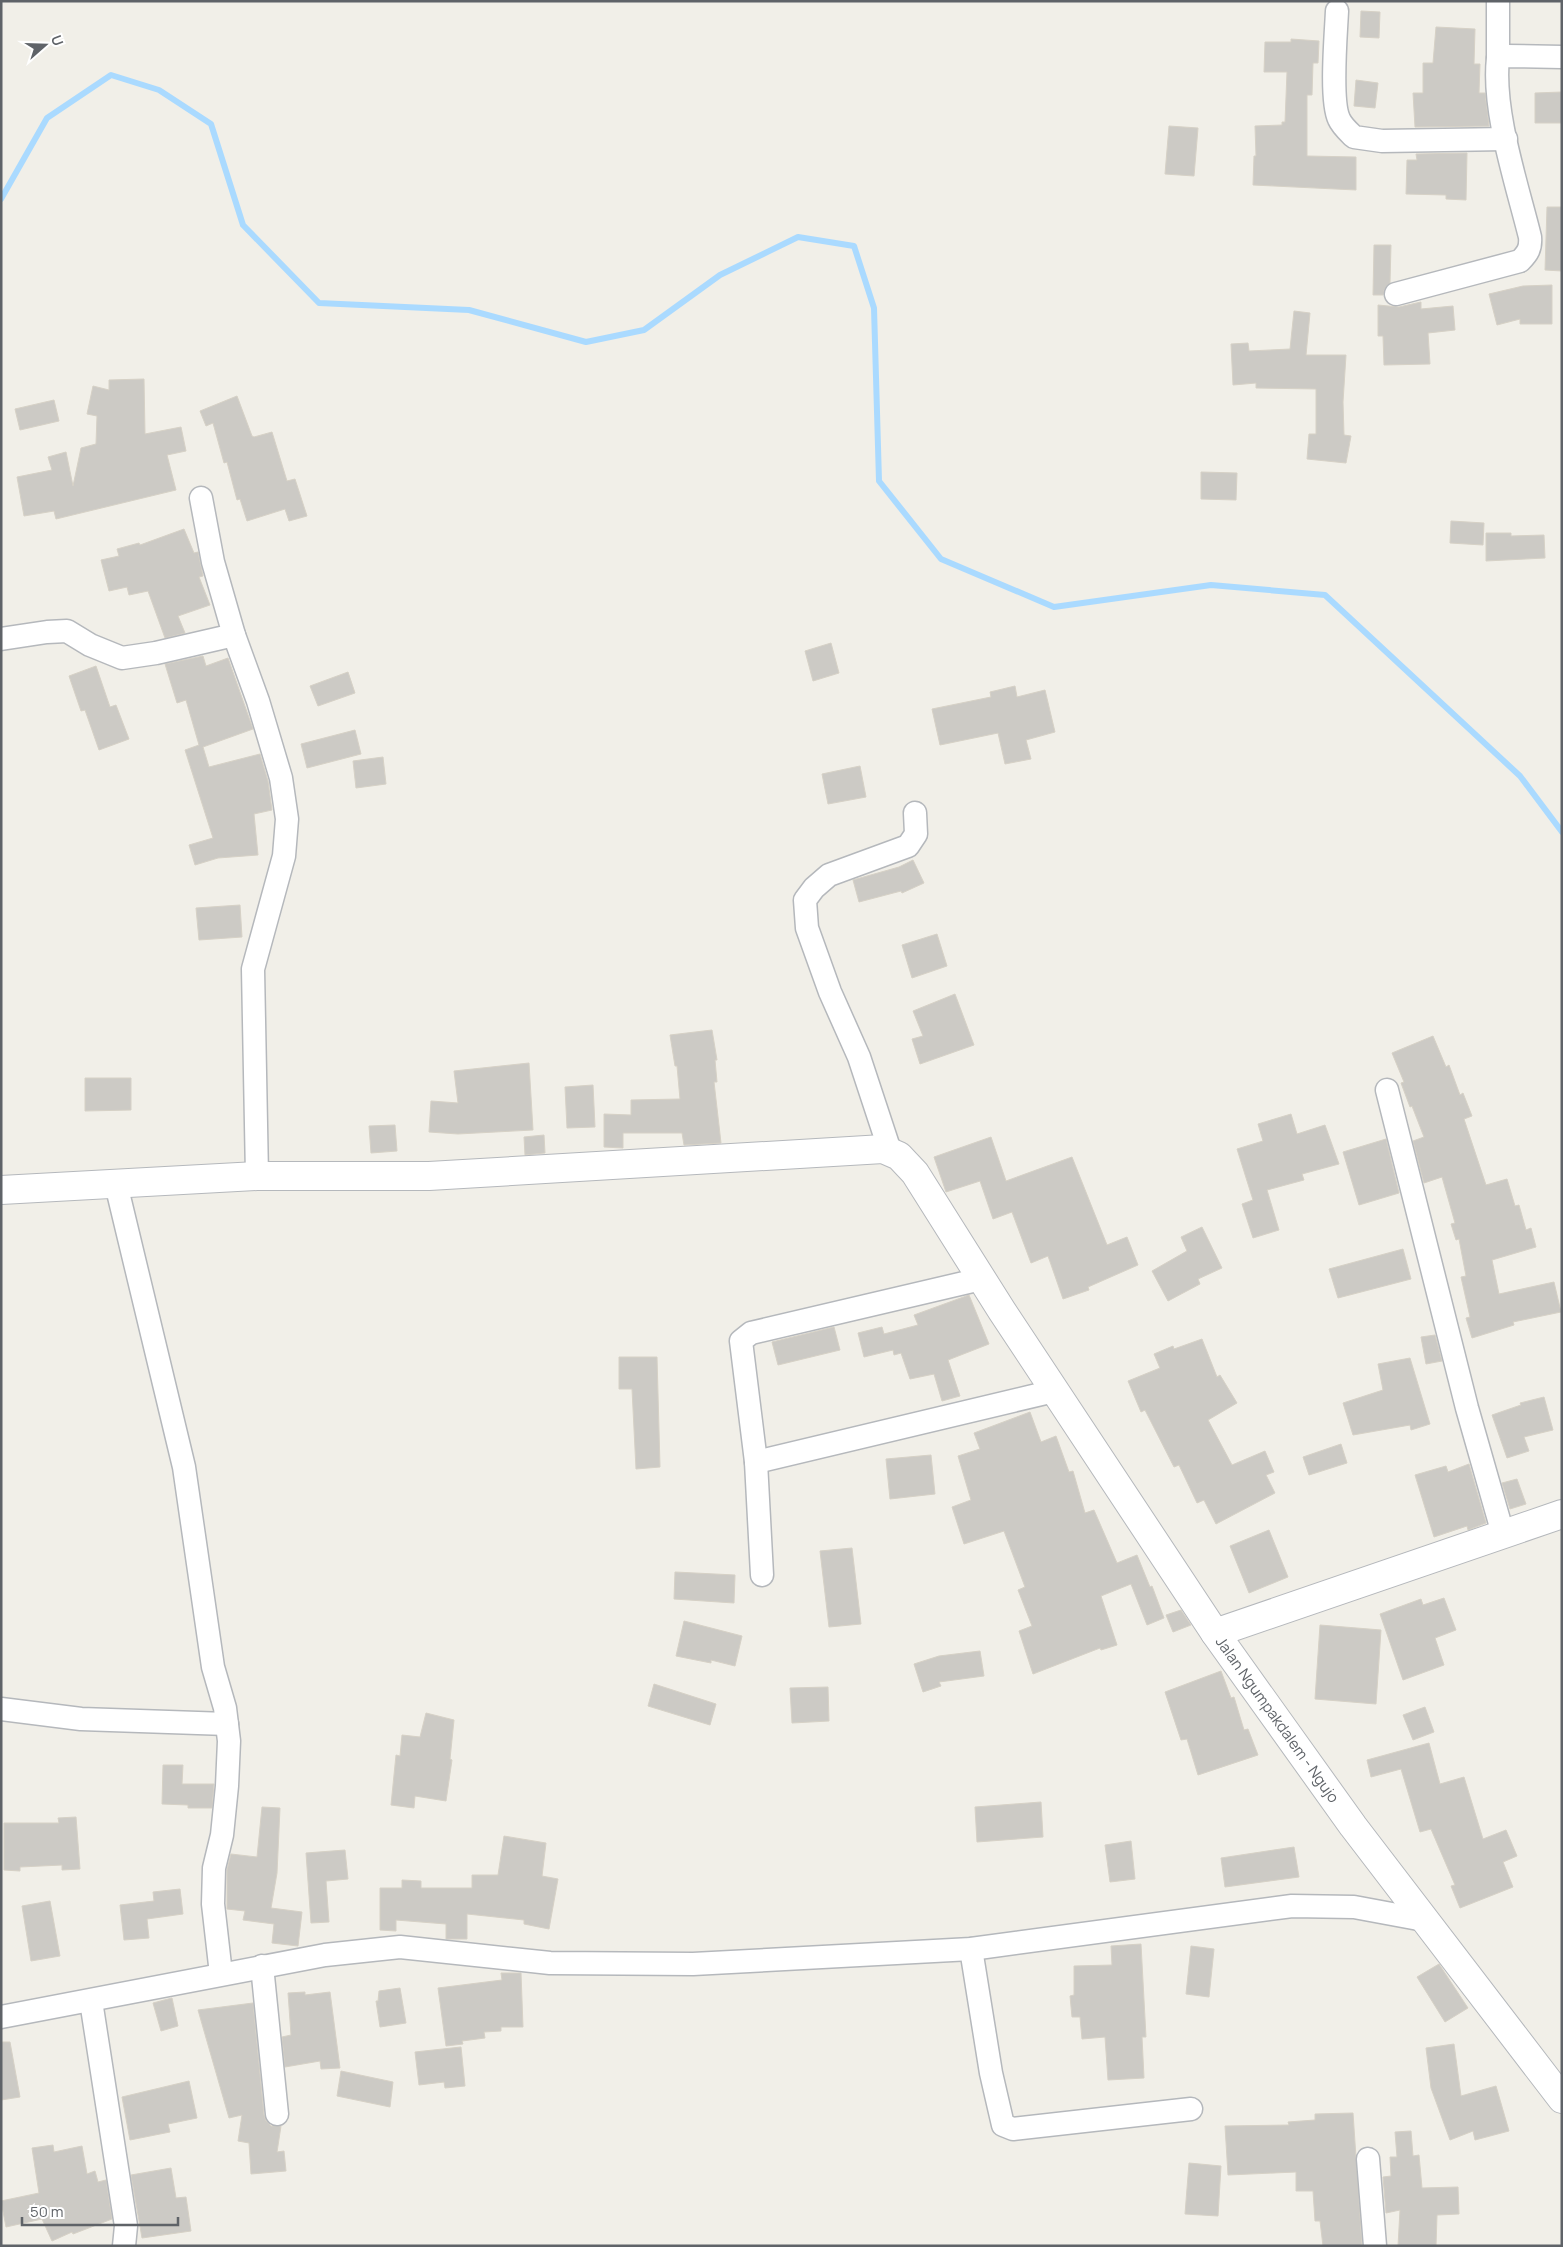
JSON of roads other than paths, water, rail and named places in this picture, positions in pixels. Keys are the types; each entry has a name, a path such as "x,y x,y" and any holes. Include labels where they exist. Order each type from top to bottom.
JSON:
{"street":[{"path":"1396,294 1520,261 1528,254 1531,246 1506,139 1497,87 1498,1"},
{"path":"1337,11 1336,102 1339,119 1354,138 1382,141 1506,139"},
{"path":"1498,58 1507,56 1519,58 1562,57"},
{"path":"201,498 213,562 234,635 258,701 281,778 287,819 284,856 253,969 257,1176"},
{"path":"1,639 67,631 90,645 122,658 156,653 234,635"},
{"path":"890,1152 859,1057 830,992 807,928 805,900 814,888 829,875 908,846 916,834 915,813"},
{"path":"1387,1090 1467,1408 1503,1534"},
{"path":"1,1190 257,1176 428,1176 883,1148 899,1156 915,1173 1054,1391 1215,1633"},
{"path":"116,1184 184,1467 213,1667 225,1708 229,1740 227,1786 222,1835 214,1868 213,1897 221,1974"},
{"path":"762,1575 756,1462 741,1342 751,1333 981,1279"},
{"path":"756,1462 1054,1391"},
{"name":"Jalan Ngumpakdalem - Ngujo","path":"1562,1514 1215,1633 1353,1826 1562,2100"},
{"path":"1,1709 81,1719 227,1724"},
{"path":"1,2017 91,2001 262,1966 325,1955 400,1947 550,1963 693,1964 971,1948 1292,1906 1354,1907 1424,1920"},
{"path":"971,1948 991,2074 1003,2124 1013,2129 1191,2109"},
{"path":"262,1966 278,2114"},
{"path":"91,2001 126,2226 124,2246"},
{"path":"1368,2159 1374,2246"}],"waterway":[{"path":"1,199 47,118 111,75 159,90 211,124 243,225 319,303 469,310 586,342 644,330 720,275 798,237 854,246 874,308 879,481 941,559 1054,607 1211,585 1325,595 1520,776 1562,832"}]}
